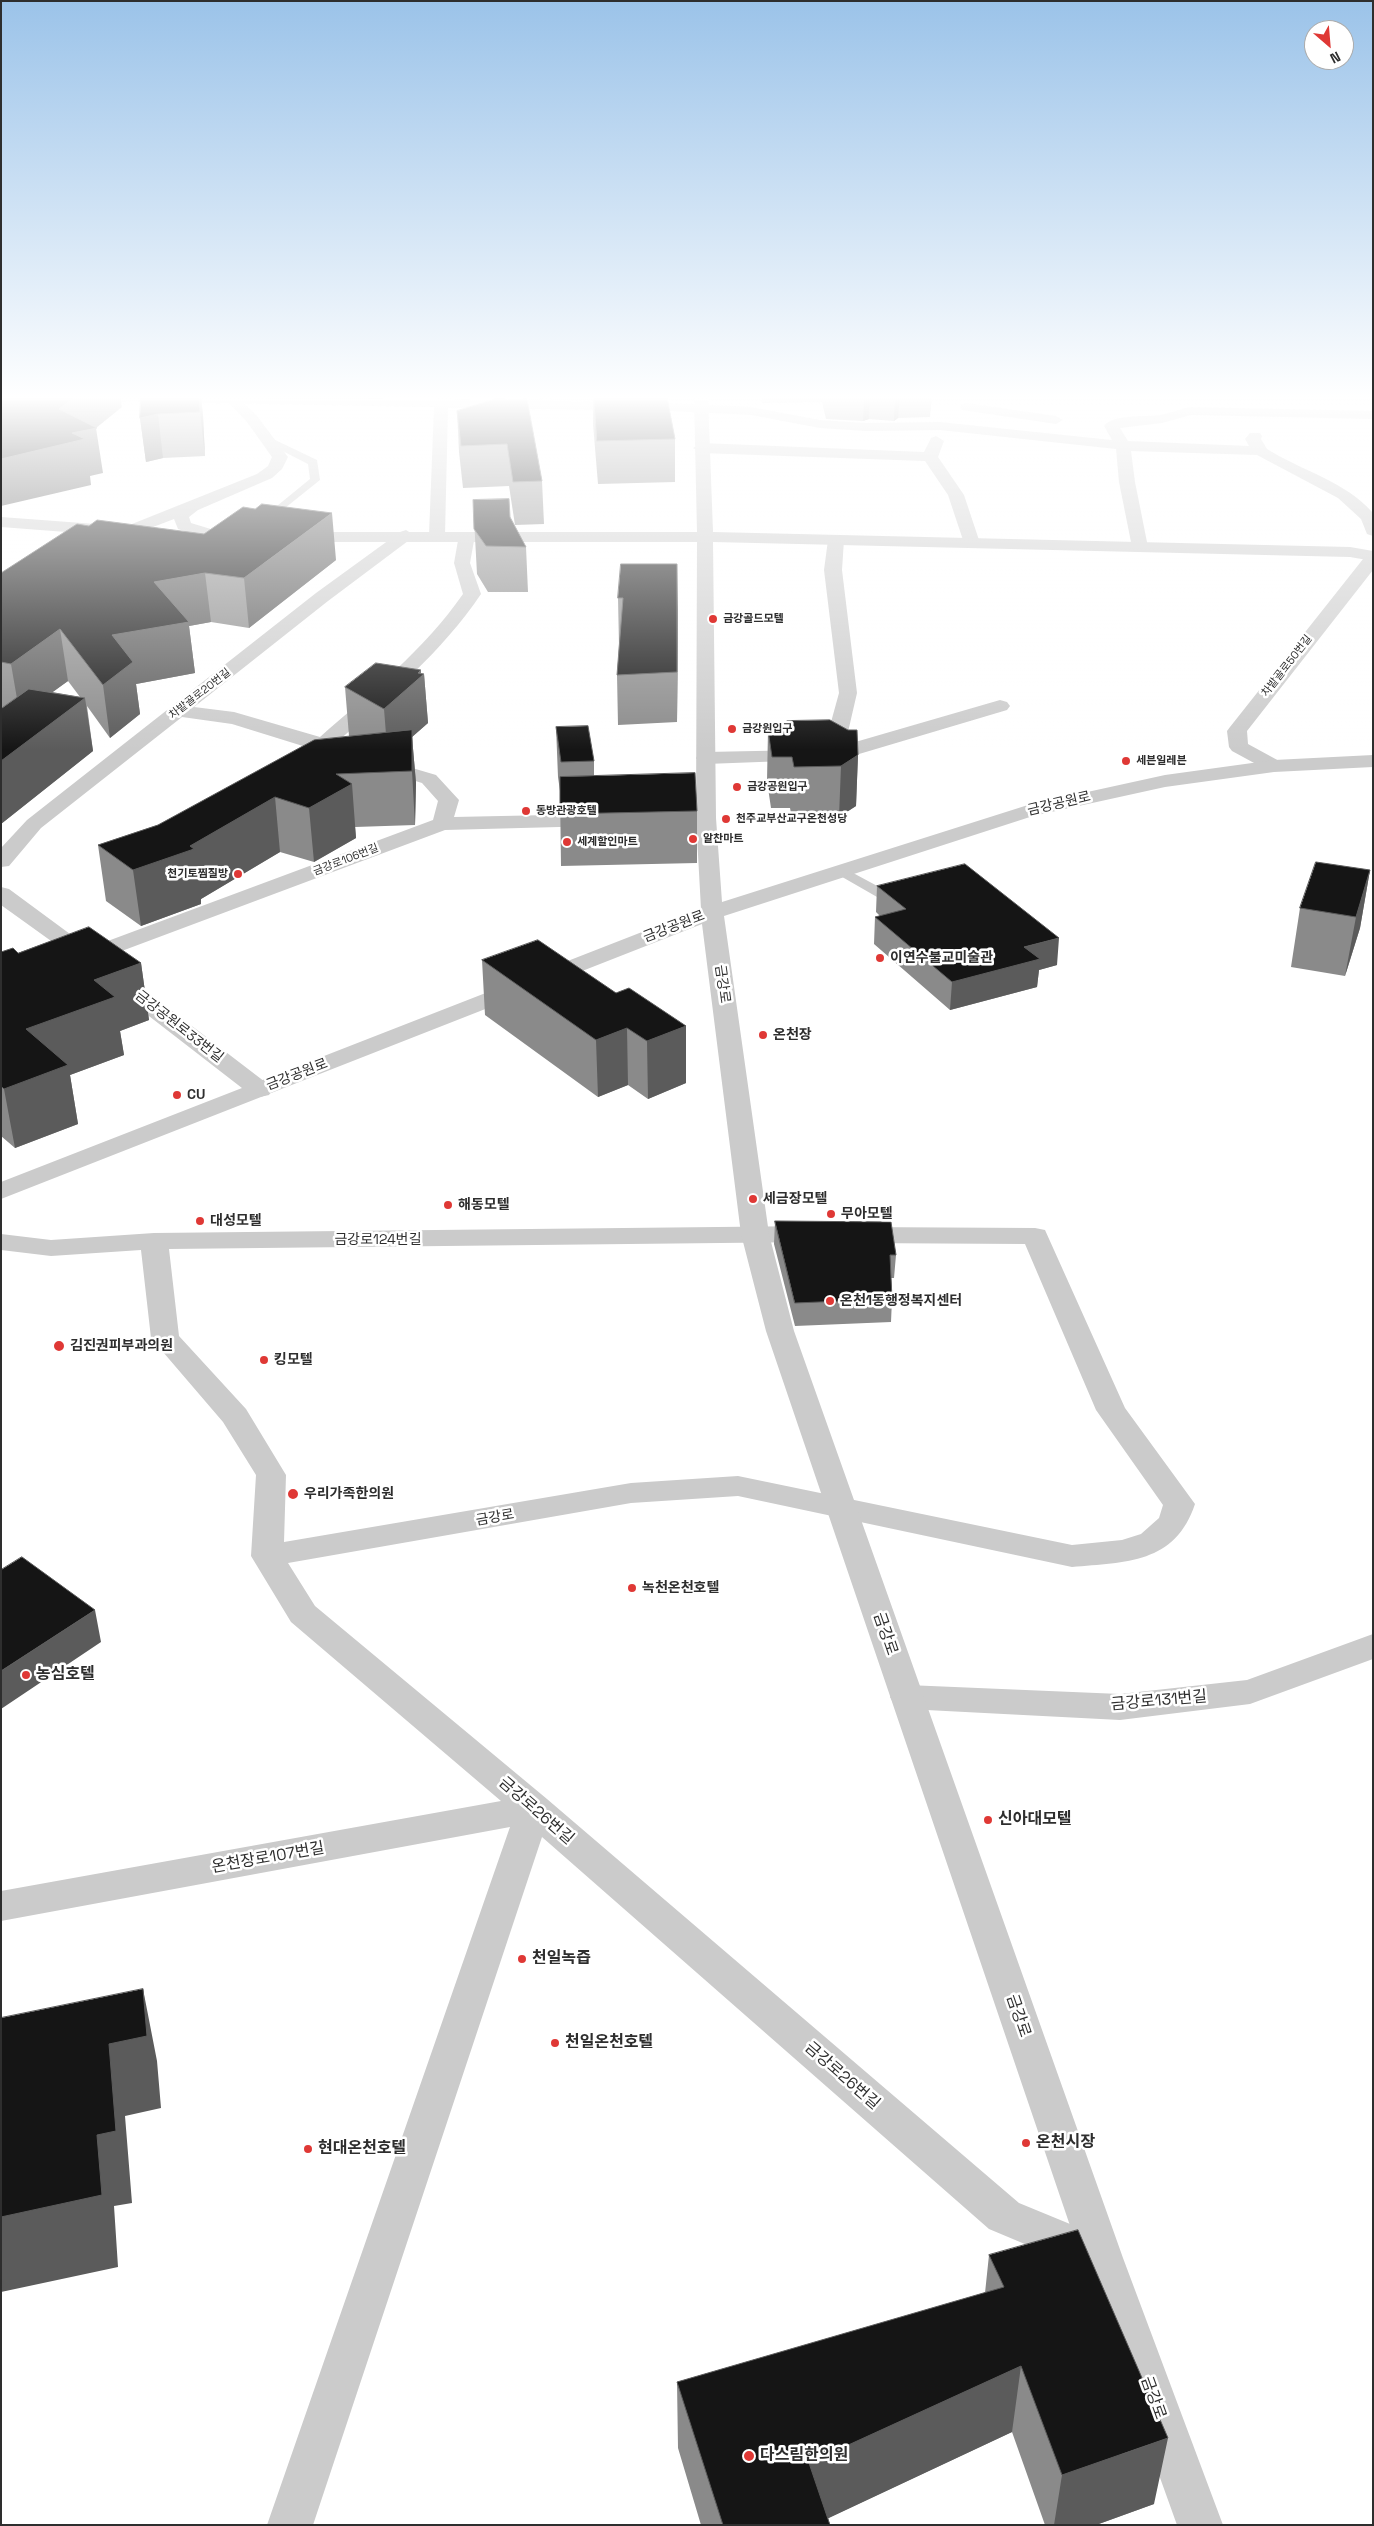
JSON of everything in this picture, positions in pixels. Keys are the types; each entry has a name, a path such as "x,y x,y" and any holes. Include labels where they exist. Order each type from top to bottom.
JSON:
{"street":[{"path":"153,540 92,549 172,515"},
{"path":"183,515 184,526 228,538"},
{"path":"437,535 438,515"},
{"name":"금강로","path":"704,515 706,758 696,818 712,912 755,1234 780,1332 1102,2258 1200,2525"},
{"path":"962,515 964,530 972,543"},
{"path":"1134,515 1140,547"},
{"path":"1365,515 1372,525 1373,532"},
{"path":"9,522 228,538"},
{"path":"9,522 40,540"},
{"name":"차밭골로20번길","path":"1,861 34,824 322,596 406,535"},
{"path":"323,744 400,676 437,640 467,603 472,594 462,563 467,535"},
{"path":"281,537 467,535 705,537 1350,552 1373,557"},
{"path":"172,539 228,538"},
{"path":"836,540 833,570 848,693 837,734 836,750"},
{"name":"차밭골로50번길","path":"1274,766 1239,747 1237,731 1373,557"},
{"path":"706,758 786,758 819,755 836,750 849,751 1000,706"},
{"path":"179,710 234,718 323,744 361,760 418,774 428,779 449,800 442,824"},
{"name":"금강공원로","path":"1,1190 712,912 1028,811 1165,781 1274,766 1373,761"},
{"name":"금강로106번길","path":"61,966 442,824 618,820"},
{"name":"금강공원로33번길","path":"1,894 87,957 260,1090"},
{"name":"금강로124번길","path":"1,1242 51,1248 154,1241 437,1240 755,1234 1035,1236 1111,1410 1179,1504 1177,1518 1159,1540 1117,1552 1072,1556 841,1506"},
{"path":"154,1241 165,1338 235,1416 271,1475 267,1556"},
{"name":"금강로","path":"267,1556 631,1493 738,1486 841,1506"},
{"name":"금강로26번길","path":"267,1556 303,1614 534,1809 1004,2216 1102,2258"},
{"name":"금강로131번길","path":"907,1697 1129,1706 1250,1692 1373,1646"},
{"path":"290,2525 534,1809"},
{"name":"온천장로107번길","path":"1,1906 534,1809"}],"lane":[{"path":"257,527 274,515"},
{"path":"842,871 889,898"}],"building":[{"path":"232,515 329,515 244,578 205,573 154,582 189,622 112,635 133,662 103,685 60,629 11,664 1,662 1,573 77,524 89,526 97,520 204,534"},
{"path":"474,515 510,515 526,547 486,546 474,529"},
{"path":"621,564 677,564 677,672 617,675 623,598 618,598"},
{"path":"376,663 421,670 418,673 424,674 384,709 345,687"},
{"path":"29,689 85,698 1,761 1,709"},
{"path":"830,720 848,730 857,730 858,755 841,766 794,767 792,757 772,757 768,730 789,730 787,721"},
{"path":"588,726 594,761 561,762 556,727"},
{"path":"412,730 412,771 336,774 352,784 309,808 275,797 190,846 194,849 133,870 98,845 158,825 314,740"},
{"path":"695,773 697,811 560,814 560,777"},
{"path":"1316,862 1370,870 1356,917 1300,908"},
{"path":"965,864 1059,938 1024,947 1040,959 952,982 875,917 906,909 877,886"},
{"path":"89,927 141,963 94,980 115,997 26,1029 68,1065 4,1089 1,1086 1,952 13,948 18,953"},
{"path":"538,940 616,993 629,988 686,1026 647,1041 627,1028 596,1040 482,960"},
{"path":"775,1221 891,1222 896,1255 890,1255 892,1299 795,1303"},
{"path":"22,1557 95,1610 1,1671 1,1570"},
{"path":"143,1989 147,2036 109,2044 116,2131 97,2135 102,2195 1,2217 1,2018"},
{"path":"1078,2230 1168,2438 1062,2475 1021,2366 809,2463 830,2525 723,2525 677,2382 1004,2287 989,2255"}],"place":[{"name":"금강골드모텔","path":"713,619"},
{"name":"금강원입구","path":"732,729"},
{"name":"세븐일레븐","path":"1126,761"},
{"name":"금강공원입구","path":"737,787"},
{"name":"동방관광호텔","path":"526,811"},
{"name":"천주교부산교구온천성당","path":"726,819"},
{"name":"알찬마트","path":"693,839"},
{"name":"세계할인마트","path":"567,842"},
{"name":"천기토찜질방","path":"238,874"},
{"name":"이연수불교미술관","path":"880,958"},
{"name":"온천장","path":"763,1035"},
{"name":"CU","path":"177,1095"},
{"name":"세금장모텔","path":"753,1199"},
{"name":"해동모텔","path":"448,1205"},
{"name":"무아모텔","path":"831,1214"},
{"name":"대성모텔","path":"200,1221"},
{"name":"온천1동행정복지센터","path":"830,1301"},
{"name":"김진권피부과의원","path":"59,1346"},
{"name":"킹모텔","path":"264,1360"},
{"name":"우리가족한의원","path":"293,1494"},
{"name":"녹천온천호텔","path":"632,1588"},
{"name":"농심호텔","path":"26,1675"},
{"name":"신아대모텔","path":"988,1820"},
{"name":"천일녹즙","path":"522,1959"},
{"name":"천일온천호텔","path":"555,2043"},
{"name":"온천시장","path":"1026,2143"},
{"name":"현대온천호텔","path":"308,2149"},
{"name":"다스림한의원","path":"749,2456"}]}
